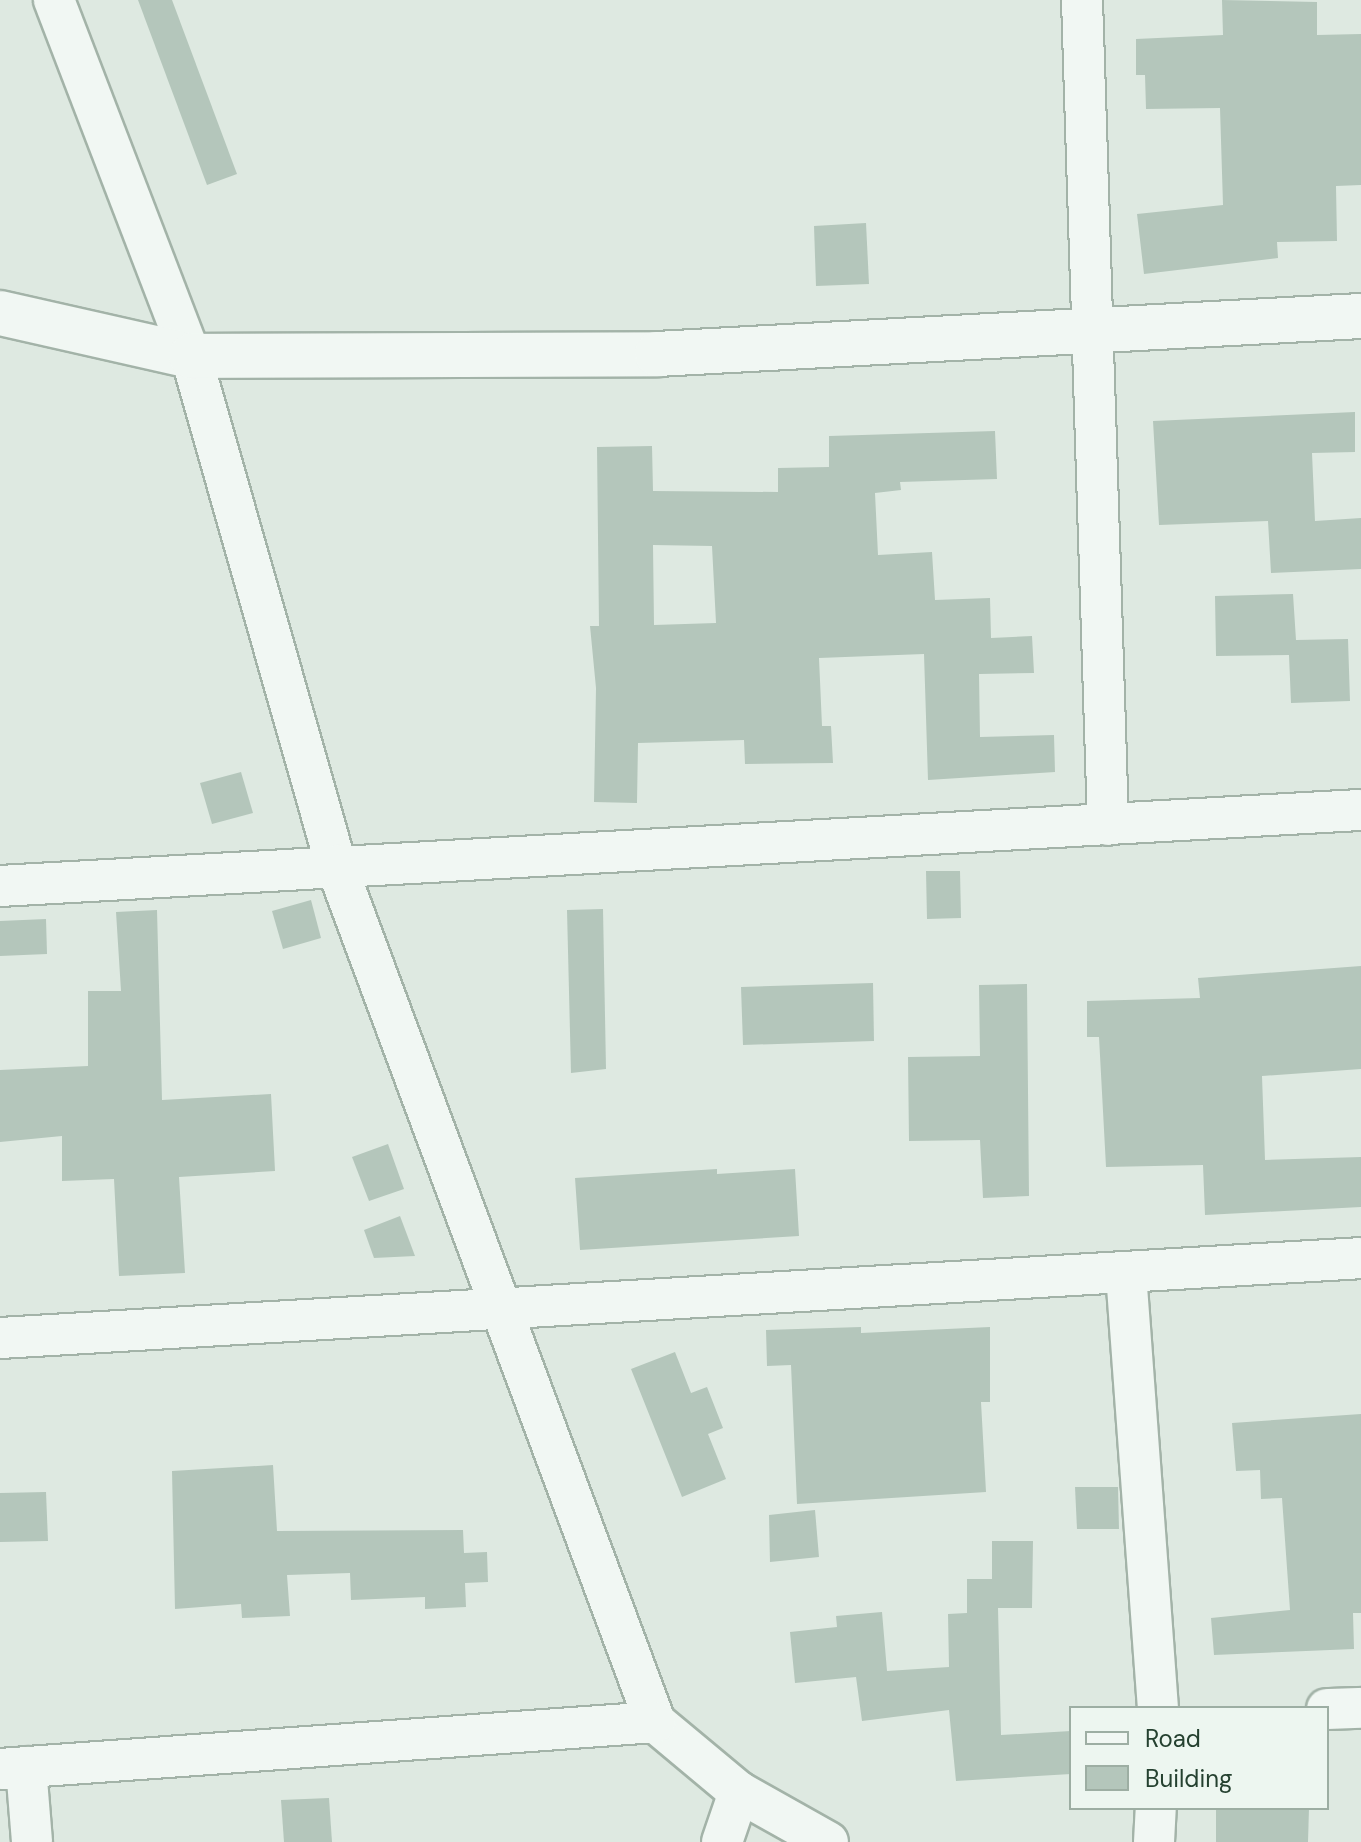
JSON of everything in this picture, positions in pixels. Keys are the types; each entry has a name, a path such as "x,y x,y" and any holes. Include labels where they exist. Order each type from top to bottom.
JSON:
{"street":[{"path":"54,0 191,356 336,865 655,1722 739,1792 828,1842"},
{"path":"1082,0 1096,329 1108,825"},
{"path":"0,313 191,356 657,354 1361,316"},
{"path":"0,886 1361,810"},
{"path":"0,1338 502,1311 1361,1258"},
{"path":"1126,1273 1158,1706"},
{"path":"1329,1709 1361,1708"},
{"path":"32,1842 13,1768 655,1722"},
{"path":"722,1842 739,1792"},
{"path":"1154,1842 1156,1810"}],"building":[{"path":"138,0 172,0 237,174 207,185"},
{"path":"1222,0 1317,2 1317,35 1361,34 1361,185 1336,186 1337,241 1277,242 1278,258 1144,274 1137,214 1223,205 1220,108 1146,109 1145,75 1136,75 1136,39 1223,35"},
{"path":"866,223 869,284 816,286 814,226"},
{"path":"1355,412 1355,452 1312,453 1315,521 1361,518 1361,569 1271,573 1268,521 1159,525 1153,421"},
{"path":"995,431 997,479 900,482 901,490 875,493 878,555 932,552 935,600 990,598 991,638 1032,636 1034,673 979,674 980,737 1054,735 1055,772 928,780 924,654 819,658 822,726 831,726 833,763 745,764 744,740 638,743 637,803 594,802 596,688 590,626 599,626 597,447 652,446 653,491 778,492 778,468 829,467 829,436","holes":["653,545 712,546 716,623 654,625"]},
{"path":"1293,594 1296,640 1348,639 1350,701 1291,703 1289,655 1216,656 1215,596"},
{"path":"241,772 253,813 212,824 200,783"},
{"path":"926,871 960,871 961,918 927,919"},
{"path":"311,900 321,938 283,949 272,911"},
{"path":"603,909 606,1069 571,1073 567,910"},
{"path":"157,910 162,1100 271,1094 275,1171 179,1177 185,1273 119,1276 114,1179 62,1181 62,1136 0,1142 0,1070 88,1066 88,991 121,991 116,912"},
{"path":"46,919 47,954 0,956 0,921"},
{"path":"1361,966 1361,1069 1262,1076 1265,1160 1361,1157 1361,1207 1205,1215 1203,1165 1106,1167 1099,1037 1087,1037 1087,1001 1200,998 1198,978"},
{"path":"873,983 874,1041 743,1045 741,987"},
{"path":"1027,984 1029,1196 983,1198 980,1140 909,1141 908,1057 980,1056 979,985"},
{"path":"388,1144 404,1189 369,1201 352,1157"},
{"path":"717,1169 717,1174 795,1169 799,1236 580,1250 575,1178"},
{"path":"400,1216 415,1256 374,1258 364,1230"},
{"path":"861,1327 861,1333 990,1327 990,1402 981,1402 986,1492 797,1504 791,1365 767,1366 766,1330"},
{"path":"675,1352 691,1393 707,1387 723,1428 708,1434 726,1479 682,1497 631,1369"},
{"path":"1361,1414 1361,1613 1353,1613 1354,1649 1214,1655 1211,1618 1290,1610 1282,1498 1261,1499 1260,1470 1236,1471 1232,1423"},
{"path":"273,1465 277,1531 463,1530 464,1553 487,1552 488,1582 465,1583 466,1607 425,1609 425,1597 351,1600 350,1573 287,1575 290,1616 242,1618 241,1604 175,1609 172,1471"},
{"path":"1075,1487 1118,1487 1119,1529 1077,1529"},
{"path":"46,1492 48,1541 0,1542 0,1493"},
{"path":"815,1510 819,1557 770,1562 769,1515"},
{"path":"992,1541 1033,1541 1032,1608 998,1608 1001,1735 1069,1731 1069,1774 956,1781 949,1710 862,1721 856,1677 795,1683 790,1632 837,1627 836,1616 882,1612 887,1671 949,1667 948,1614 967,1613 967,1579 992,1579"},
{"path":"329,1798 332,1842 284,1842 281,1800"},
{"path":"1216,1810 1309,1810 1308,1842 1216,1842"}]}
